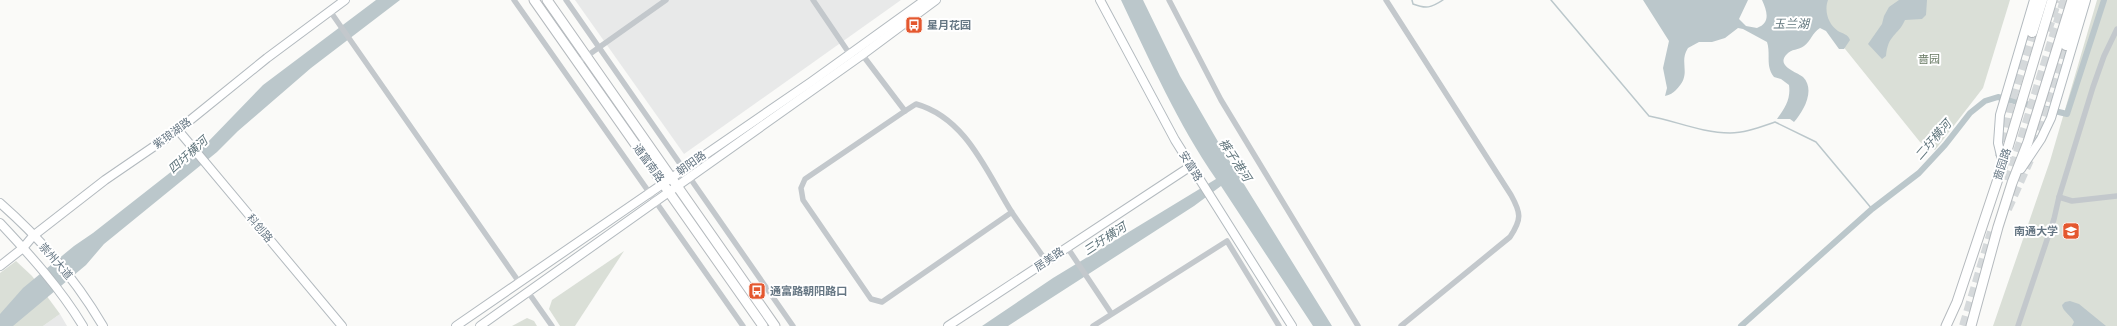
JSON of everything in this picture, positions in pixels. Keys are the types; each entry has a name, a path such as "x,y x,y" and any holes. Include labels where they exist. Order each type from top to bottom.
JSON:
{"highway":[{"path":"2032,32 2042,0"},
{"path":"2066,45 2079,0"}],"main road":[{"name":"通富南路","path":"534,0 578,63 667,180"},
{"name":"通富南路","path":"547,0 586,56 763,326"},
{"name":"啬园路","path":"1947,326 1957,302 2002,164 2052,0"},
{"name":"啬园路","path":"1972,326 1985,272 2012,183 2028,142 2072,0"},
{"name":"通富南路","path":"673,190 775,326"}],"street":[{"name":"紫琅湖路","path":"0,266 23,248 33,236 105,180 178,130 267,58 345,0"},
{"path":"514,0 742,326"},
{"path":"566,0 793,326"},
{"path":"578,63 666,0"},
{"path":"813,0 852,57"},
{"name":"朝阳路","path":"480,326 673,190 860,51 925,0"},
{"name":"朝阳路","path":"860,51 936,0"},
{"name":"安富路","path":"1100,0 1175,140 1292,326"},
{"path":"1169,0 1221,100 1358,326"},
{"path":"1386,0 1511,195 1520,216 1510,237 1401,326"},
{"path":"2002,164 1998,142 2000,115 2034,0"},
{"path":"2012,183 2041,139 2051,118 2086,0"},
{"path":"330,11 519,282"},
{"path":"2018,326 2054,219 2058,197 2095,80 2117,29"},
{"path":"860,51 905,111"},
{"name":"朝阳路","path":"456,326 649,192 852,57"},
{"path":"1012,212 882,302 871,299 803,200 801,188 805,179 905,111 916,104 923,106 936,112 959,130 975,151 1012,212 1046,261"},
{"name":"科创路","path":"178,130 342,326"},
{"name":"居美路","path":"948,326 1191,166"},
{"path":"2058,197 2072,201 2117,196"},
{"name":"崇州大道","path":"0,203 33,236 73,281 103,326"},
{"name":"崇州大道","path":"0,223 42,268 60,290 83,326"},
{"path":"1093,326 1111,313 1227,241 1279,326"},
{"path":"1067,247 1111,313"},
{"path":"528,292 552,326"}],"shaded area":[{"path":"575,0 901,0 684,154"},
{"path":"60,314 67,326 43,326"}],"green space":[{"name":"啬园","path":"1797,0 2010,0 1983,88 1935,150 1920,142 1825,24"},
{"name":"南通大学","path":"2097,0 2117,0 2117,326 1993,326 2050,161"},
{"path":"624,251 575,326 560,326 549,309 552,300"},
{"path":"16,261 32,276 60,314 43,326 0,326 0,273"},
{"path":"527,318 534,321 537,326 512,326"}],"water":[{"path":"376,0 400,0 311,68 238,131 217,152 104,244 86,265 13,326 0,326 0,314 23,288 74,246 93,233 204,146 263,85"},
{"path":"1121,0 1143,0 1180,76 1224,152 1332,326 1313,326 1221,186 1194,206 1008,326 982,326 1053,278 1216,179 1202,158 1177,114"},
{"name":"玉兰湖","path":"1643,0 1748,0 1739,19 1746,26 1757,28 1764,23 1767,16 1762,0 1828,0 1826,8 1829,21 1838,31 1847,35 1850,40 1844,49 1839,49 1826,31 1820,28 1804,46 1787,54 1784,58 1785,65 1803,77 1807,82 1807,101 1801,113 1794,122 1790,119 1777,119 1787,103 1789,85 1781,79 1774,77 1771,73 1767,42 1743,29 1738,28 1725,38 1712,42 1699,42 1688,48 1684,59 1684,79 1675,91 1665,96 1667,88 1663,68 1669,41"},
{"path":"1899,0 1927,0 1926,15 1922,19 1905,20 1891,39 1886,56 1882,59 1868,44 1882,24 1889,7"},
{"path":"2070,301 2079,304 2106,326 2072,326 2074,322 2064,310 2062,305 2065,302"}],"waterway":[{"path":"1412,0 1413,4 1421,7 1432,6 1443,0"},
{"path":"1551,0 1649,116 1699,129 1730,133 1747,131 1775,122 1816,142 1872,209"},
{"name":"二圩横河","path":"1741,326 1872,209 1919,173 1945,145 1970,113 1985,101 1998,97 2067,114 2104,0"}],"tunnel":[{"path":"2047,31 2057,0"},
{"path":"2009,181 2065,0"},
{"path":"2000,157 2009,107 2032,32"},
{"path":"2035,145 2066,45"},
{"path":"2007,209 2029,160"},
{"path":"1964,326 1992,232"}],"place":[{"name":"星月花园","path":"914,25"},
{"name":"南通大学","path":"2071,231"},
{"name":"通富路朝阳路口","path":"757,291"}],"water label":[{"name":"四圩横河","path":"188,155"},
{"name":"裤子港河","path":"1235,160"},
{"name":"三圩横河","path":"1105,239"}]}
